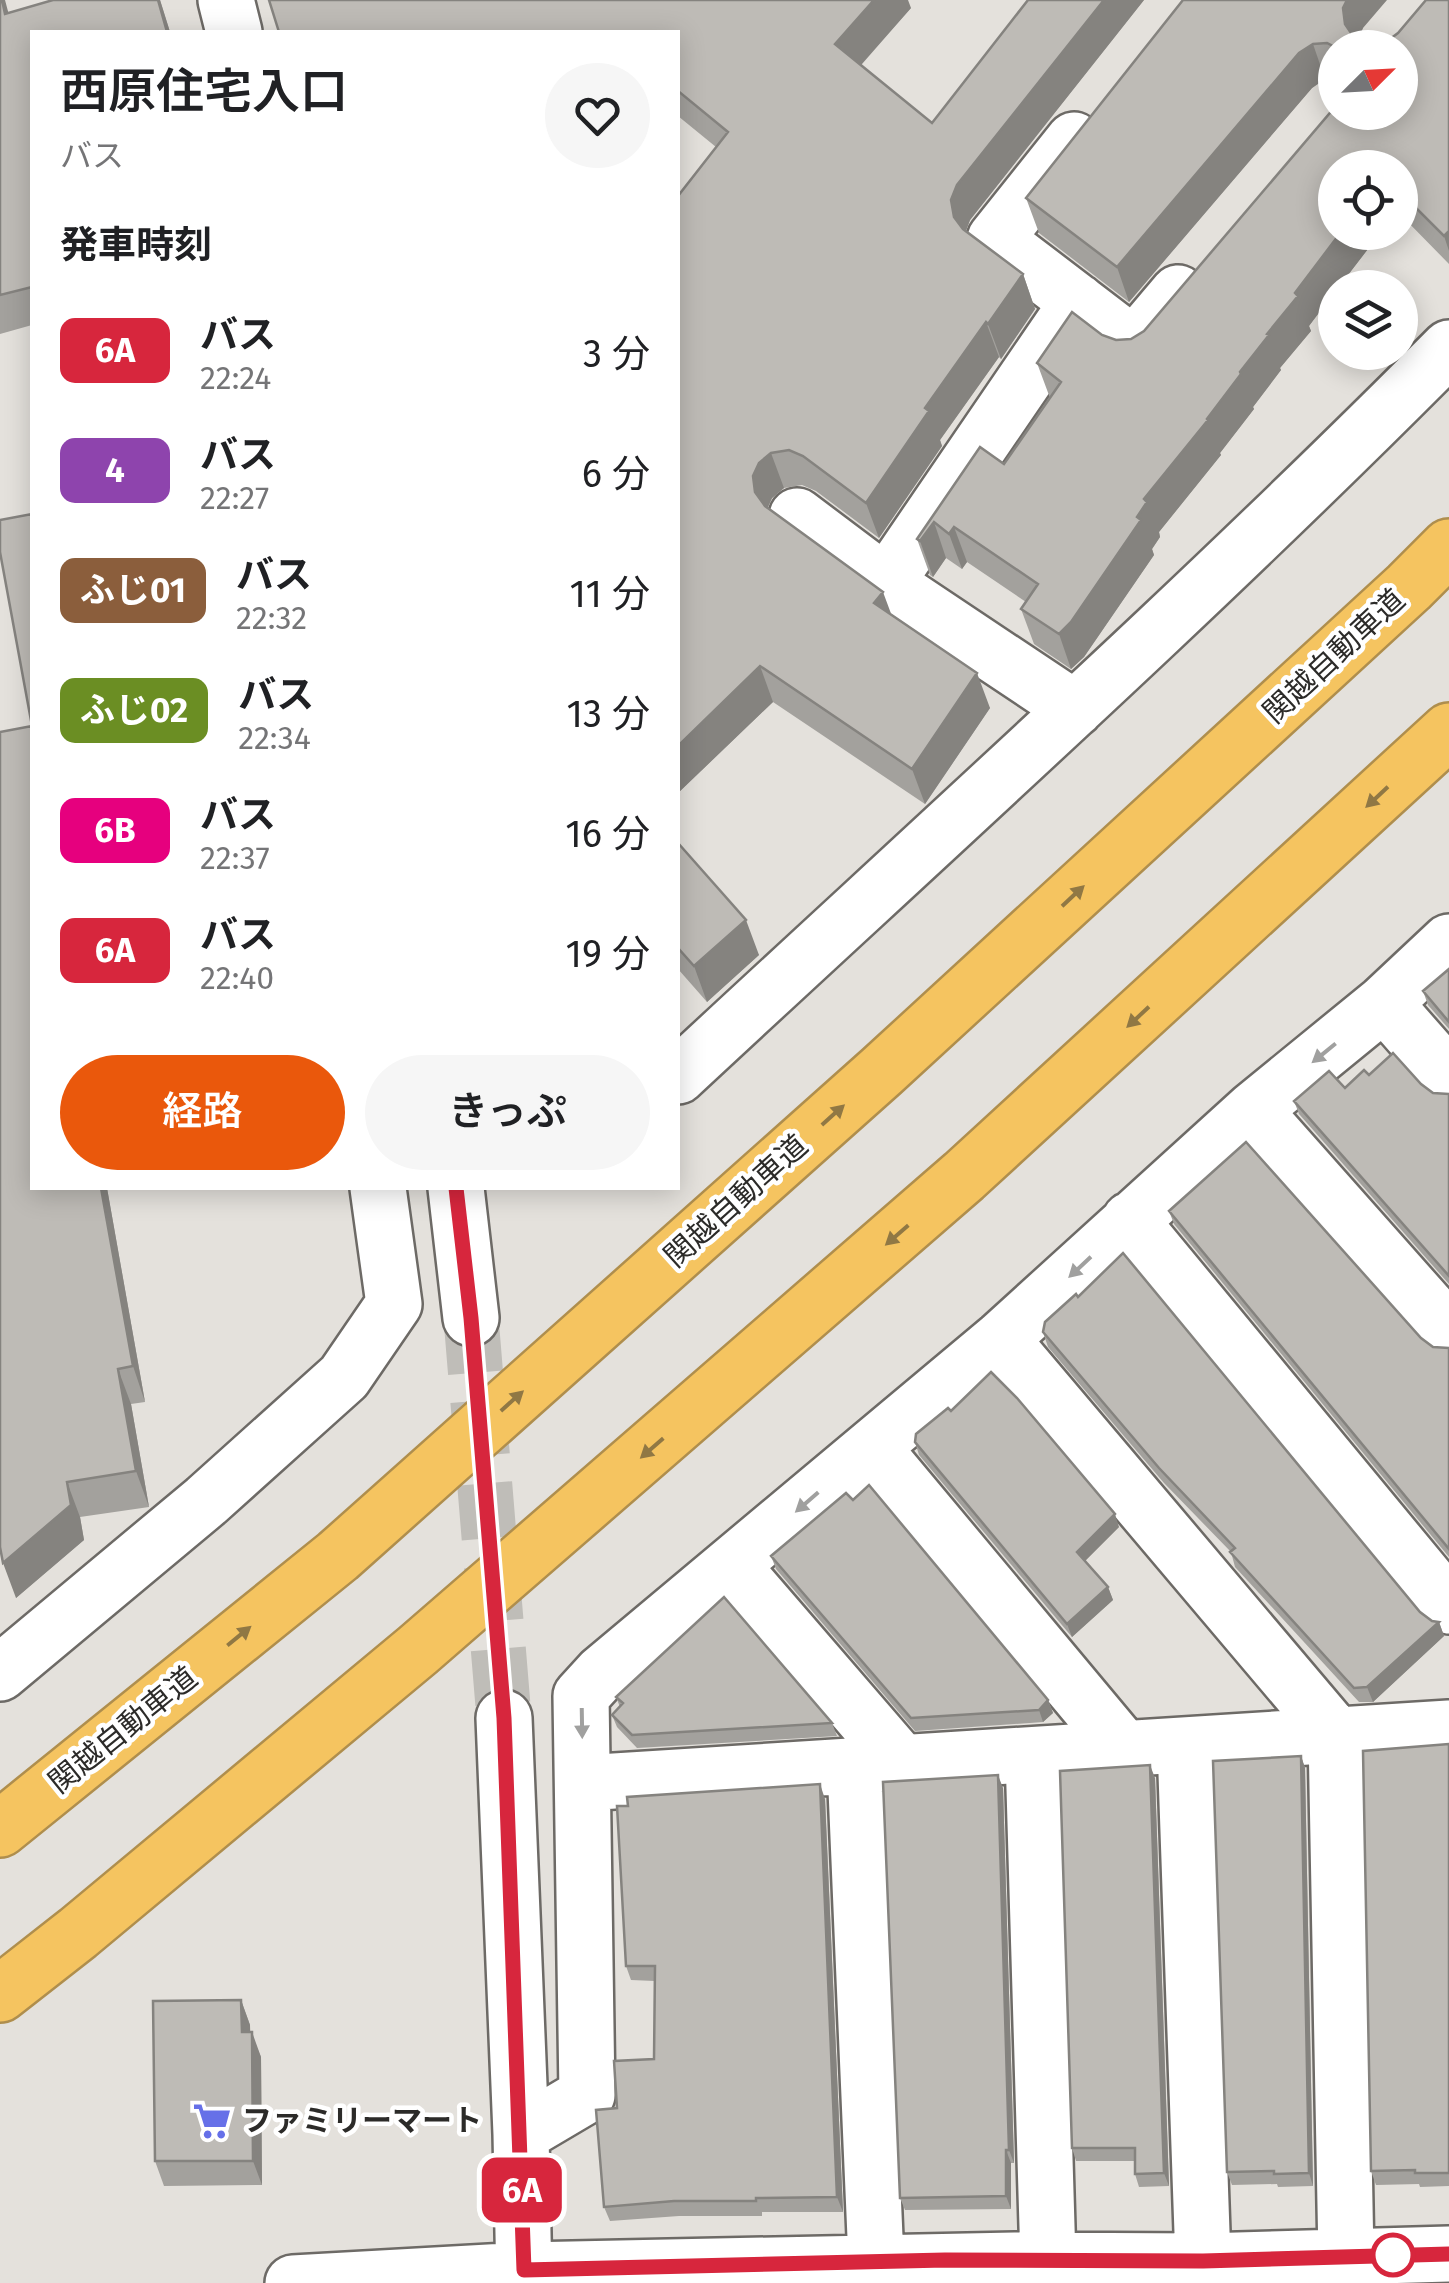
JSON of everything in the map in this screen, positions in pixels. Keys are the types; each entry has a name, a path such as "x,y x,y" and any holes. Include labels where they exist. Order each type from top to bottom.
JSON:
{"highway":[{"name":"関越自動車道","path":"0,1830 338,1556 882,1071 1449,547"},
{"path":"0,1994 418,1650 950,1189 1449,731"}],"street":[{"path":"226,0 234,30"},
{"path":"1102,105 995,239 1134,345 1209,256"},
{"path":"886,584 1078,302"},
{"path":"680,1074 1075,710 1324,474 1449,348"},
{"path":"797,516 886,584 1075,710"},
{"path":"521,2134 587,2095 582,1696 602,1673 1001,1339 1254,1110 1384,1003 1449,942"},
{"path":"1384,1003 1449,1077"},
{"path":"1254,1110 1449,1331"},
{"path":"0,1673 206,1501 344,1377 394,1304 378,1190"},
{"path":"456,1190 471,1318"},
{"path":"1130,1220 1449,1606"},
{"path":"1001,1339 1336,1736 1346,2257"},
{"path":"872,1447 1124,1749"},
{"path":"732,1566 878,1764 876,2262"},
{"path":"504,1718 524,2276"},
{"path":"584,1783 1449,1728"},
{"path":"1186,1745 1203,2261"},
{"path":"1033,1755 1048,2260"},
{"path":"293,2283 876,2262 1203,2261 1449,2254"}],"building":[{"path":"0,0 5,14 53,0 158,0 166,30 30,30 30,288 0,295"},
{"path":"269,0 874,0 835,44 932,123 1028,0 1104,0 957,185 951,200 954,217 963,229 1023,274 925,408 929,411 866,503 789,450 771,453 759,463 753,476 755,492 765,506 883,592 874,603 977,673 912,769 760,666 680,744 680,193 728,132 680,93 680,30 278,30"},
{"path":"1183,0 1347,0 1343,8 1349,30 1318,30 1318,44 1299,53 1117,267 1026,198"},
{"path":"1426,0 1449,0 1449,231 1444,236 1418,210 1418,150 1318,150 1318,250 1327,250 1208,420 1144,499 1147,502 1137,517 1141,520 1059,634 1021,609 1038,584 954,527 949,534 934,522 920,541 917,539 980,447 1004,464 1061,382 1037,363 1072,312 1102,335 1116,340 1131,339 1144,331 1318,127 1318,130 1418,130 1418,30 1401,30"},
{"path":"30,514 30,715 0,552 0,520"},
{"path":"30,726 30,1190 101,1190 133,1366 118,1369 136,1471 67,1482 71,1505 3,1563 0,1547 0,732"},
{"path":"680,845 746,920 694,966 680,950"},
{"path":"1449,969 1449,1022 1423,991"},
{"path":"1393,1053 1433,1093 1449,1094 1449,1276 1294,1101 1329,1071 1345,1088 1364,1070 1369,1075"},
{"path":"1246,1142 1421,1338 1433,1347 1449,1348 1449,1549 1169,1211"},
{"path":"1123,1253 1420,1612 1439,1622 1367,1687 1354,1688 1230,1552 1235,1548 1159,1468 1043,1332 1045,1322 1076,1294 1078,1297"},
{"path":"991,1372 1115,1514 1077,1552 1108,1587 1067,1624 915,1442 916,1434 948,1408 951,1411"},
{"path":"869,1485 1048,1700 1039,1710 911,1718 771,1556 846,1493 853,1500"},
{"path":"724,1597 832,1723 632,1735 612,1715 623,1703 616,1697"},
{"path":"1449,1744 1449,2173 1371,2171 1363,1751"},
{"path":"1301,1756 1309,2173 1227,2172 1213,1761"},
{"path":"1150,1765 1164,2173 1135,2174 1135,2148 1072,2148 1060,1771"},
{"path":"998,1775 1009,2150 1006,2196 900,2198 883,1782"},
{"path":"820,1784 837,2197 604,2207 596,2110 617,2108 614,2061 654,2059 655,1966 626,1966 617,1806 628,1806 627,1797"},
{"name":"ファミリーマート","path":"241,2000 242,2032 252,2032 253,2161 155,2161 153,2001"}],"tunnel":[{"path":"471,1318 504,1718"}],"bus line":[{"name":"6A","path":"456,1190 471,1318 504,1718 524,2270 1449,2254"}],"place":[{"name":"ファミリーマート","path":"212,2121"}]}
